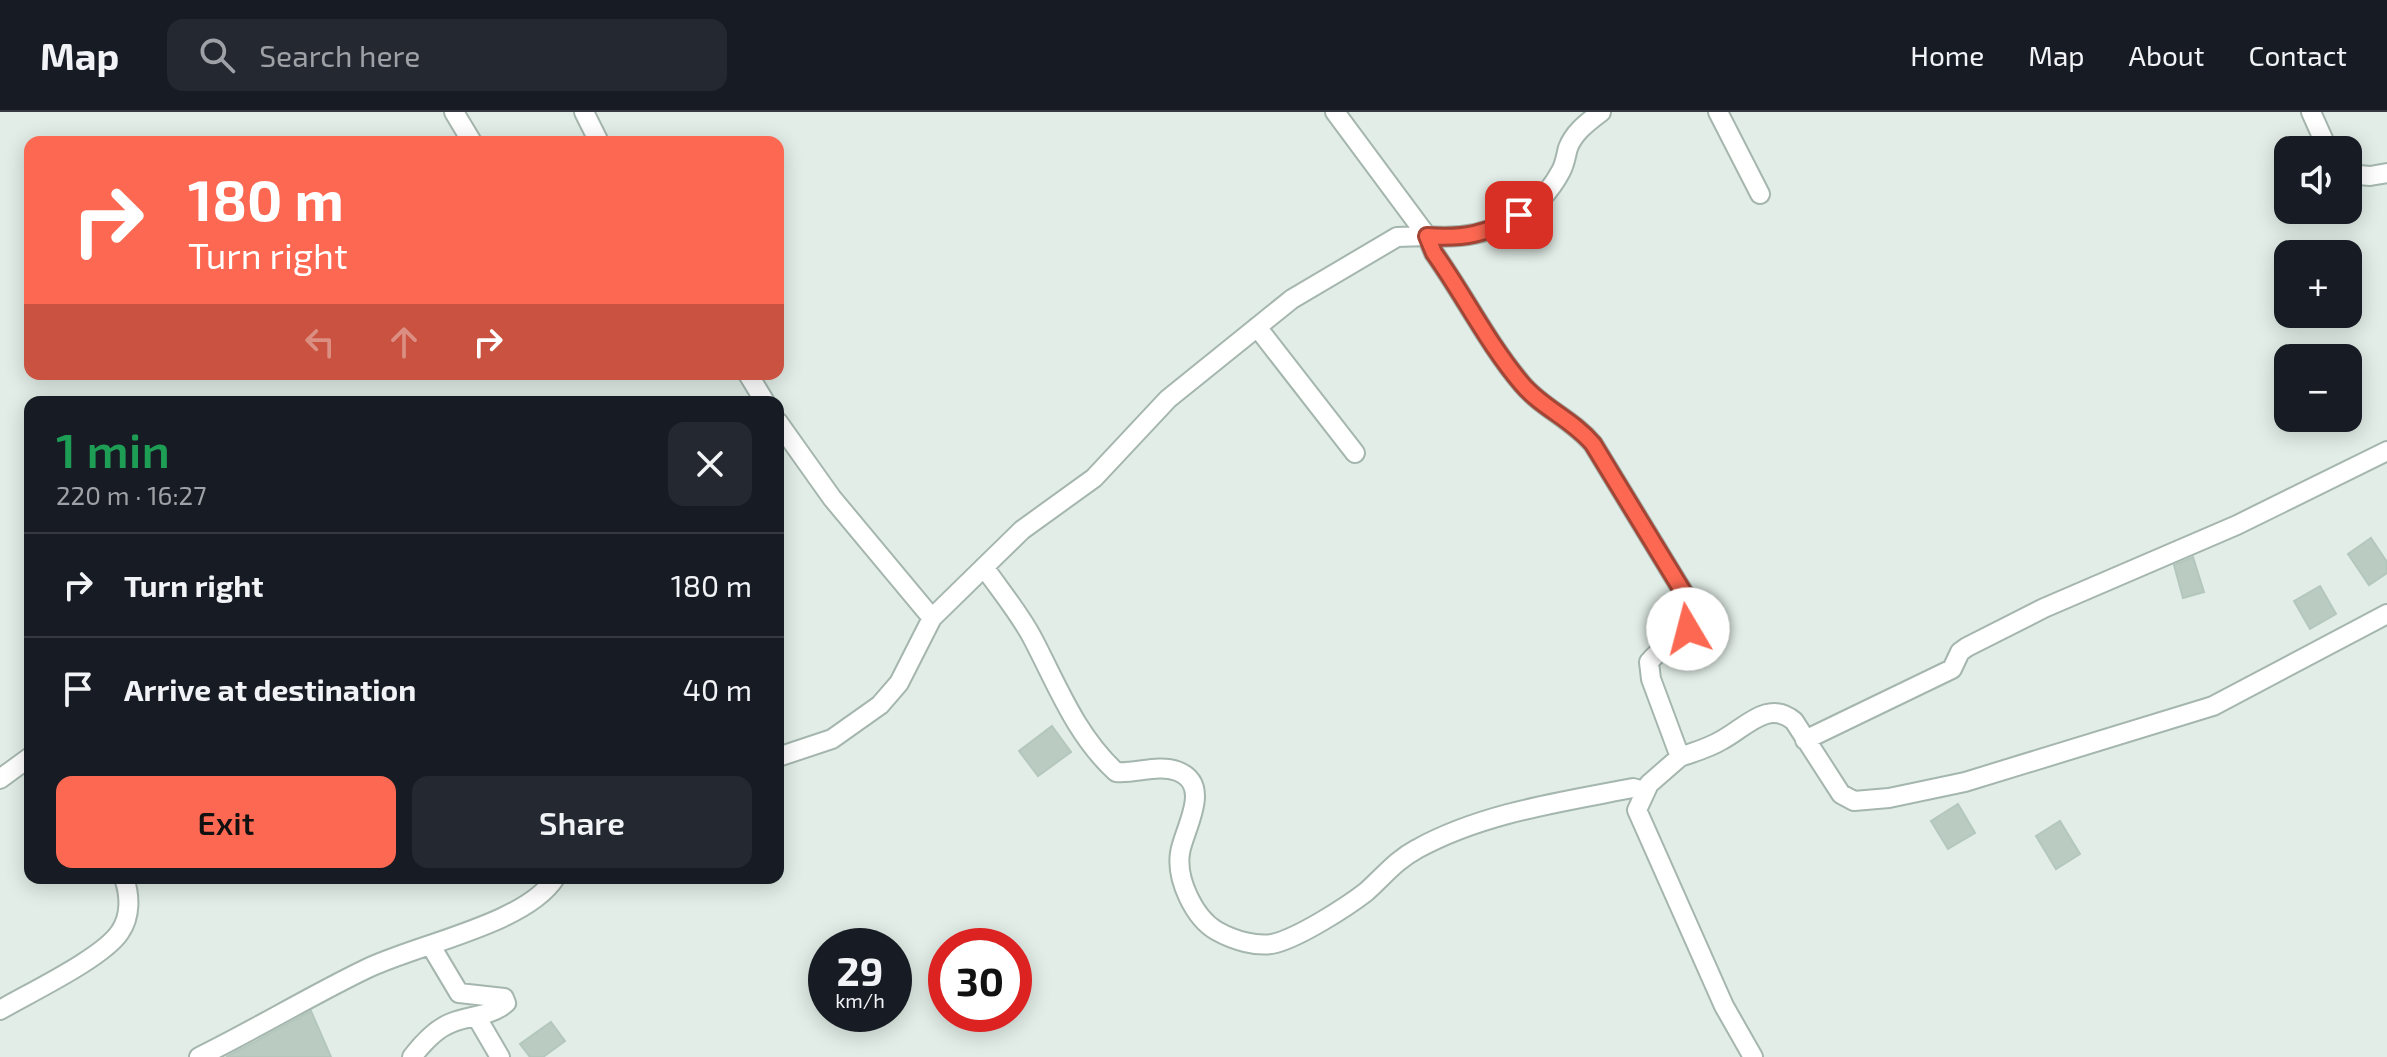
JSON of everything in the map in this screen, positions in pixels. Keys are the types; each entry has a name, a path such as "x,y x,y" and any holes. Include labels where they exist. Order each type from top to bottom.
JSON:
{"street":[{"path":"454,112 468,136"},
{"path":"584,112 596,136"},
{"path":"1335,112 1427,236 1434,253 1521,383 1551,411 1576,424 1593,444 1685,595 1692,618 1688,629 1660,649 1649,662 1651,679 1680,757"},
{"path":"784,755 832,739 880,705 899,683 932,618 1022,530 1094,478 1168,399 1292,299 1397,237 1455,238 1479,235 1534,207 1549,192 1564,167 1575,135 1601,112"},
{"path":"1718,112 1760,194"},
{"path":"2311,112 2322,136"},
{"path":"2362,175 2387,173"},
{"path":"1257,327 1355,453"},
{"path":"784,430 832,498 932,618"},
{"path":"1805,740 1952,669 1960,652 1967,647 2044,608 2237,525 2387,451"},
{"path":"984,567 1032,636 1055,685 1096,754 1116,772 1176,770 1186,778 1195,801 1190,826 1180,849 1182,877 1197,913 1208,925 1238,940 1272,944 1291,938 1365,892 1390,867 1416,849 1450,834 1528,809 1633,788 1644,791"},
{"path":"1753,1057 1724,1006 1637,810 1644,791 1680,757 1720,741 1766,713 1785,713 1841,794 1854,801 1889,798 1950,785 2213,706 2387,614"},
{"path":"0,779 24,761"},
{"path":"0,1010 100,951 119,934 126,919 129,899 125,884"},
{"path":"199,1057 369,967 520,911 545,894 551,884"},
{"path":"412,1057 424,1041 450,1023 501,1007 506,1001 459,993 431,946"},
{"path":"476,1016 500,1057"}],"building":[{"path":"2371,538 2387,562 2387,573 2369,585 2348,554"},
{"path":"2193,557 2204,592 2183,598 2174,565"},
{"path":"2320,586 2336,614 2310,629 2294,601"},
{"path":"1052,726 1071,752 1038,776 1019,751"},
{"path":"1958,804 1975,833 1948,849 1931,821"},
{"path":"2060,821 2080,854 2056,869 2036,836"},
{"path":"311,1011 331,1057 226,1057 247,1046"},
{"path":"551,1022 565,1041 543,1057 530,1057 520,1044"}],"route":[{"path":"1519,215 1479,235 1455,238 1427,236 1434,253 1521,383 1551,411 1576,424 1593,444 1685,595 1692,618 1688,629"}]}
